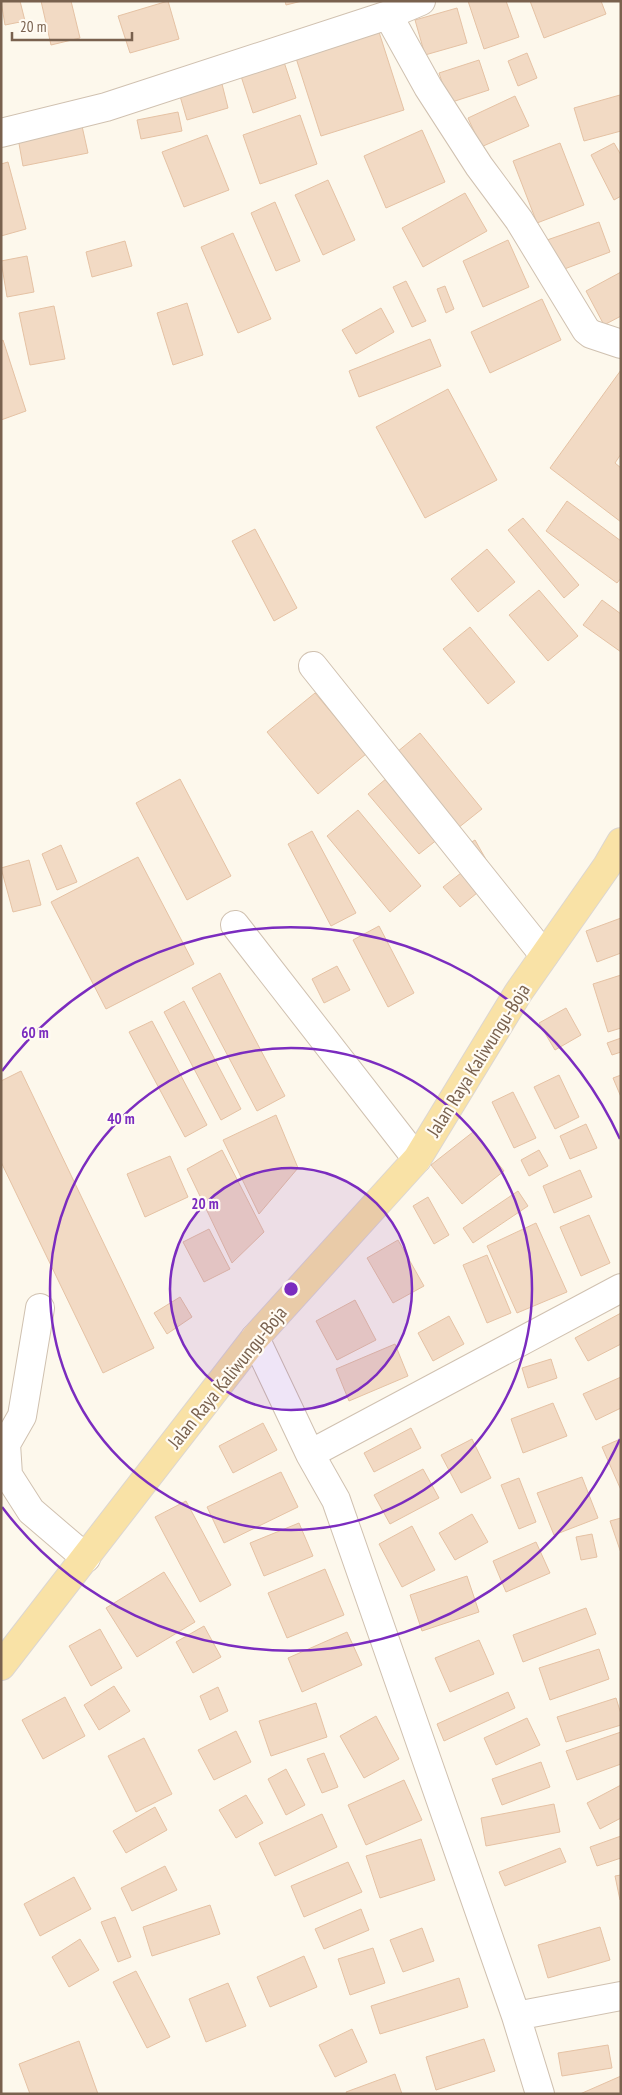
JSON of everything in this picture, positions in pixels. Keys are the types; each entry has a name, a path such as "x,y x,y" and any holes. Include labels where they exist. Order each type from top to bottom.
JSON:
{"main road":[{"name":"Jalan Raya Kaliwungu-Boja","path":"3,1658 86,1558 255,1338 417,1159 518,992 608,866 621,842"}],"street":[{"path":"1,133 106,107 388,15 421,1"},
{"path":"388,15 428,87 479,166 519,220 586,330 591,334 621,344"},
{"path":"313,666 544,955"},
{"path":"235,925 417,1159"},
{"path":"310,1454 621,1288"},
{"path":"40,1308 22,1416 6,1444 8,1475 32,1511 86,1558"},
{"path":"255,1338 310,1454 336,1500 516,2016 540,2094"},
{"path":"516,2016 621,1996"}],"building":[{"path":"1,1 20,1 25,21 5,25"},
{"path":"41,1 71,1 80,38 51,45"},
{"path":"168,1 179,39 130,53 118,16"},
{"path":"285,1 302,1 286,5"},
{"path":"468,1 506,1 519,37 484,49"},
{"path":"530,1 601,1 606,14 544,38"},
{"path":"457,8 467,43 425,55 415,20"},
{"path":"378,29 404,110 321,136 295,55"},
{"path":"527,53 537,78 518,86 508,61"},
{"path":"282,56 296,98 253,113 239,70"},
{"path":"479,60 489,90 449,103 439,73"},
{"path":"222,84 228,108 187,120 180,96"},
{"path":"620,95 621,131 584,141 574,108"},
{"path":"515,96 529,126 481,147 468,118"},
{"path":"178,112 182,131 141,139 137,120"},
{"path":"300,115 317,164 260,184 243,135"},
{"path":"82,126 88,153 23,166 18,138"},
{"path":"422,130 445,182 386,208 364,156"},
{"path":"207,135 229,190 184,207 162,152"},
{"path":"560,143 584,205 537,223 513,161"},
{"path":"614,143 621,155 621,196 614,200 591,155"},
{"path":"8,162 26,229 1,236 1,164"},
{"path":"328,180 355,240 323,255 295,195"},
{"path":"465,193 487,231 423,267 402,228"},
{"path":"275,202 300,261 276,271 251,213"},
{"path":"599,222 610,252 559,271 547,240"},
{"path":"233,233 271,319 238,333 201,247"},
{"path":"508,240 529,287 483,307 463,261"},
{"path":"125,241 132,266 92,277 86,252"},
{"path":"27,256 34,292 7,297 1,261"},
{"path":"621,272 621,316 604,325 586,291"},
{"path":"406,281 426,321 412,327 393,287"},
{"path":"445,286 454,309 446,313 437,289"},
{"path":"542,299 561,340 490,373 471,332"},
{"path":"187,303 203,355 173,365 157,313"},
{"path":"54,306 65,359 30,365 19,313"},
{"path":"381,308 394,332 356,354 342,330"},
{"path":"430,339 441,366 359,397 349,371"},
{"path":"3,340 26,411 1,420 1,341"},
{"path":"621,370 621,454 615,463 621,468 621,522 550,468"},
{"path":"448,389 497,480 425,518 376,427"},
{"path":"567,501 621,541 621,578 617,583 546,531"},
{"path":"523,518 579,585 564,598 508,530"},
{"path":"255,529 297,608 274,621 232,541"},
{"path":"487,549 515,582 478,612 451,579"},
{"path":"539,590 578,636 548,661 509,615"},
{"path":"602,600 621,614 621,652 583,625"},
{"path":"470,627 515,682 488,704 443,649"},
{"path":"315,693 366,754 318,794 267,732"},
{"path":"420,733 482,809 453,832 391,757"},
{"path":"387,778 438,839 419,854 368,794"},
{"path":"180,779 231,876 187,900 136,803"},
{"path":"358,810 421,886 390,912 327,836"},
{"path":"312,831 356,913 331,926 288,844"},
{"path":"475,840 488,863 470,843"},
{"path":"61,845 77,882 57,890 42,854"},
{"path":"138,857 194,964 106,1009 51,902"},
{"path":"29,860 41,905 13,912 1,868"},
{"path":"461,873 477,893 460,907 443,887"},
{"path":"621,918 621,953 597,962 586,931"},
{"path":"379,926 414,993 388,1007 353,940"},
{"path":"337,966 350,990 324,1003 312,979"},
{"path":"220,973 285,1096 257,1111 192,988"},
{"path":"621,975 621,1028 608,1032 593,984"},
{"path":"184,1001 241,1109 221,1120 164,1012"},
{"path":"566,1008 581,1035 555,1050 539,1023"},
{"path":"152,1021 207,1125 185,1137 129,1032"},
{"path":"621,1038 621,1052 612,1055 607,1043"},
{"path":"21,1071 154,1348 103,1373 1,1162 1,1081"},
{"path":"559,1075 579,1117 555,1129 534,1087"},
{"path":"621,1075 621,1097 613,1078"},
{"path":"513,1092 536,1138 514,1148 492,1102"},
{"path":"276,1115 298,1168 259,1214 223,1140"},
{"path":"586,1124 597,1148 570,1159 560,1136"},
{"path":"473,1132 504,1171 462,1204 431,1165"},
{"path":"222,1150 264,1232 232,1263 187,1169"},
{"path":"539,1150 548,1166 529,1176 521,1160"},
{"path":"170,1156 188,1197 145,1217 127,1174"},
{"path":"580,1170 592,1197 554,1213 543,1186"},
{"path":"518,1191 528,1206 473,1243 463,1228"},
{"path":"428,1197 449,1235 434,1244 413,1206"},
{"path":"589,1215 610,1263 581,1276 560,1227"},
{"path":"536,1223 567,1292 517,1313 487,1246"},
{"path":"209,1229 230,1269 204,1282 183,1242"},
{"path":"398,1240 424,1286 393,1303 367,1258"},
{"path":"487,1255 511,1313 487,1323 463,1265"},
{"path":"180,1297 192,1317 167,1334 154,1313"},
{"path":"355,1300 376,1340 337,1360 316,1321"},
{"path":"621,1313 621,1344 588,1361 575,1338"},
{"path":"449,1316 464,1344 433,1361 418,1333"},
{"path":"395,1344 408,1376 349,1401 336,1369"},
{"path":"551,1359 557,1378 528,1388 522,1368"},
{"path":"621,1377 621,1408 596,1420 583,1394"},
{"path":"553,1403 567,1436 523,1453 511,1419"},
{"path":"263,1423 277,1450 233,1473 219,1446"},
{"path":"411,1428 421,1448 374,1472 364,1453"},
{"path":"472,1439 491,1478 461,1493 441,1455"},
{"path":"618,1440 621,1445 621,1490 602,1447"},
{"path":"423,1469 439,1498 390,1524 374,1495"},
{"path":"281,1472 298,1507 224,1543 207,1507"},
{"path":"582,1477 598,1518 554,1535 537,1493"},
{"path":"519,1478 536,1522 519,1529 501,1485"},
{"path":"186,1501 231,1585 200,1602 155,1517"},
{"path":"472,1514 488,1542 455,1560 439,1533"},
{"path":"621,1518 621,1553 610,1521"},
{"path":"299,1523 313,1556 264,1576 250,1543"},
{"path":"412,1526 435,1570 402,1587 379,1544"},
{"path":"592,1534 597,1557 581,1560 576,1537"},
{"path":"536,1542 550,1573 506,1592 493,1561"},
{"path":"325,1569 344,1615 287,1638 268,1593"},
{"path":"164,1572 195,1622 137,1657 106,1608"},
{"path":"467,1576 479,1612 422,1631 410,1595"},
{"path":"586,1608 596,1634 523,1662 513,1635"},
{"path":"204,1626 221,1657 193,1673 176,1642"},
{"path":"100,1629 122,1668 91,1686 69,1646"},
{"path":"347,1632 362,1665 302,1692 288,1658"},
{"path":"479,1640 494,1674 450,1692 435,1658"},
{"path":"599,1649 609,1679 550,1700 539,1668"},
{"path":"114,1686 130,1711 99,1730 84,1705"},
{"path":"218,1687 228,1711 210,1720 200,1696"},
{"path":"508,1692 515,1708 444,1741 437,1724"},
{"path":"65,1697 85,1736 43,1759 22,1720"},
{"path":"616,1698 621,1714 621,1725 566,1742 557,1717"},
{"path":"316,1703 327,1737 271,1756 259,1721"},
{"path":"376,1716 399,1759 364,1778 340,1736"},
{"path":"527,1718 540,1745 496,1765 484,1738"},
{"path":"236,1731 251,1762 214,1780 198,1750"},
{"path":"621,1732 621,1764 577,1780 566,1751"},
{"path":"144,1738 172,1794 136,1812 108,1756"},
{"path":"324,1753 338,1787 322,1793 307,1759"},
{"path":"541,1762 550,1787 502,1805 492,1779"},
{"path":"286,1769 305,1805 286,1815 268,1779"},
{"path":"404,1780 422,1820 366,1845 348,1805"},
{"path":"621,1785 621,1818 600,1829 587,1803"},
{"path":"246,1795 263,1823 236,1838 219,1810"},
{"path":"554,1804 560,1832 486,1846 481,1818"},
{"path":"155,1807 167,1830 126,1853 113,1831"},
{"path":"322,1814 337,1847 275,1876 259,1843"},
{"path":"621,1836 621,1858 597,1866 590,1847"},
{"path":"421,1839 435,1880 380,1898 366,1856"},
{"path":"560,1848 566,1862 505,1886 499,1872"},
{"path":"348,1862 362,1892 304,1917 291,1886"},
{"path":"165,1866 177,1890 132,1911 121,1888"},
{"path":"621,1875 621,1900 620,1900 615,1876"},
{"path":"74,1877 91,1909 40,1936 24,1904"},
{"path":"210,1905 220,1934 152,1956 143,1927"},
{"path":"361,1909 369,1930 324,1949 315,1929"},
{"path":"115,1917 131,1957 118,1962 101,1922"},
{"path":"600,1927 610,1960 548,1978 538,1945"},
{"path":"422,1928 434,1961 403,1972 390,1940"},
{"path":"80,1939 99,1970 69,1987 52,1957"},
{"path":"373,1948 385,1983 350,1995 338,1959"},
{"path":"304,1956 317,1987 270,2007 257,1977"},
{"path":"136,1971 170,2037 147,2048 113,1982"},
{"path":"459,1978 468,2007 380,2034 371,2006"},
{"path":"228,1983 246,2026 206,2042 189,1999"},
{"path":"352,2029 367,2062 335,2077 319,2045"},
{"path":"484,2039 495,2071 436,2090 426,2057"},
{"path":"79,2041 98,2094 30,2094 19,2064"},
{"path":"608,2045 612,2068 562,2076 558,2053"},
{"path":"395,2074 402,2094 347,2094 346,2092"},
{"path":"621,2076 621,2094 580,2094"}]}
